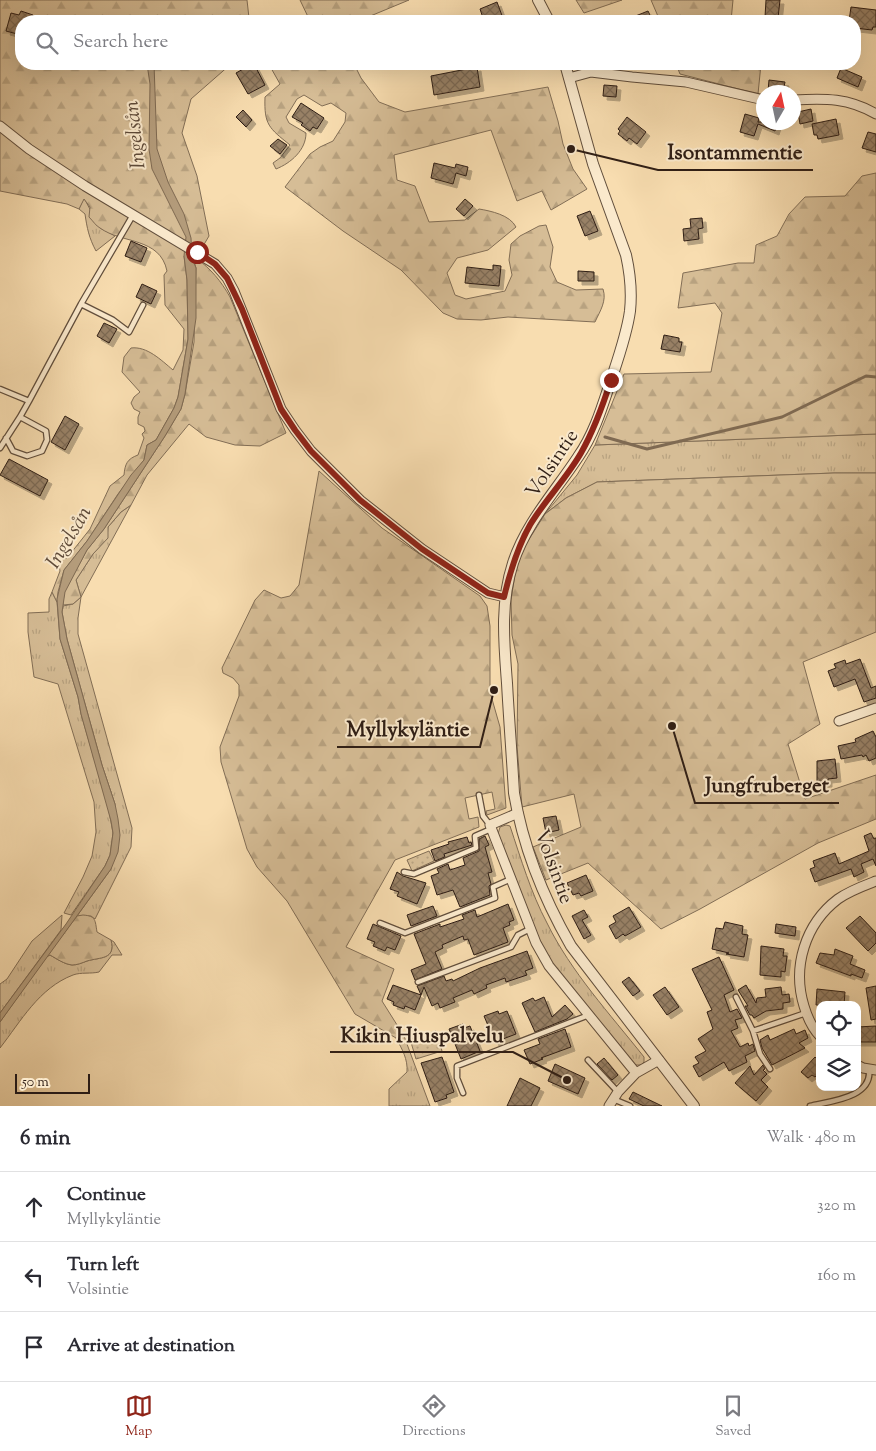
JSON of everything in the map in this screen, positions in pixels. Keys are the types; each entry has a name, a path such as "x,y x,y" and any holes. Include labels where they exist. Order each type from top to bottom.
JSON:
{"street":[{"path":"538,0 546,15"},
{"name":"Volsintie","path":"567,70 593,164 630,270 630,312 617,363 592,432 580,455 530,525 513,562 504,597 504,635 514,784 518,813 542,890 555,918 571,946 694,1106"},
{"path":"569,78 591,72 686,82 756,98"},
{"path":"801,100 828,98 846,101 862,106 876,114"},
{"path":"0,126 29,149 78,182 215,264 227,278 242,309 281,409 311,451 360,500 414,543 488,593 504,597"},
{"path":"839,721 876,708"},
{"path":"518,813 490,827 531,929 549,966 636,1073"},
{"path":"816,1029 806,1013 800,994 800,968 804,944 813,926 837,900 876,881"},
{"path":"614,1099 636,1073 659,1060"}],"lane":[{"path":"0,448 20,417 81,304 133,215"},
{"path":"81,304 113,320 130,332 143,305"},
{"path":"0,389 29,401"},
{"path":"6,438 13,451 27,456 42,451 47,440 46,431 20,417"},
{"path":"404,872 414,874 476,848 476,836 490,827 483,816 479,795"},
{"path":"380,923 405,933 495,898 493,887 511,880"},
{"path":"418,982 511,947 518,935 531,929"},
{"path":"736,997 753,1031 760,1054 770,1069"},
{"path":"753,1031 806,1013"},
{"path":"463,1093 457,1078 457,1066 589,1015"},
{"path":"588,1060 614,1099 630,1106"},
{"path":"810,1106 845,1098 864,1088 872,1070"}],"green space":[{"path":"0,0 247,0 249,15 15,15 15,70 224,70 191,99 182,133 197,176 209,236 196,258 215,276 230,297 286,433 260,446 235,445 206,437 189,424 147,475 131,505 121,512 108,527 108,538 93,554 76,580 81,597 73,604 63,605 64,592 87,550 104,529 181,409 194,342 196,268 192,254 184,256 187,280 188,339 178,397 174,408 156,440 147,445 144,460 118,494 87,541 64,570 57,602 52,592 60,571 58,559 67,558 90,529 110,486 124,475 127,462 138,455 144,438 142,434 145,431 144,427 138,424 140,412 134,409 131,403 140,392 122,372 124,357 131,348 143,349 154,354 173,370 183,350 184,329 165,305 164,275 167,271 163,260 157,252 139,243 109,233 99,227 89,217 90,207 84,199 79,209 67,204 0,191"},
{"path":"300,0 409,0 373,15 307,15"},
{"path":"576,0 622,0 584,13"},
{"path":"651,0 733,0 732,15 657,15"},
{"path":"272,70 357,70 379,102 405,112 548,87 563,144 573,169 587,189 551,210 542,191 517,201 491,130 394,155 397,180 415,186 429,222 465,220 479,209 494,212 505,217 516,227 488,250 457,258 447,273 455,295 466,299 505,291 512,275 509,260 511,244 520,236 539,226 546,225 553,247 550,267 557,282 576,290 603,289 604,302 595,322 508,317 481,320 457,319 443,313 401,270 343,231 285,187 310,154 333,141 345,122 346,113 331,103 322,106 304,95 297,99 286,117 289,123 306,133 305,139 297,155 276,169 273,163 280,158 290,145 269,125 265,97 280,84"},
{"path":"678,70 760,70 759,85 756,85 756,93 680,74"},
{"path":"876,173 876,434 595,445 624,374 711,372 722,313 715,303 678,308 683,273 738,263 754,263 756,245 777,236 789,214 805,197 845,196 862,176"},
{"path":"84,198 100,228 115,236 96,251 89,233 85,214 79,209"},
{"path":"876,434 876,473 597,482 566,498 545,514 577,475 595,445"},
{"path":"319,471 382,528 480,596 487,606 490,626 490,692 500,727 506,808 487,815 486,811 495,809 492,792 465,798 469,819 478,817 479,827 395,860 346,947 394,969 382,1001 404,1036 396,1038 355,1014 287,901 257,867 247,849 221,762 220,747 239,696 239,685 233,678 223,673 222,668 255,600 264,590 281,598 290,596 299,585"},
{"path":"876,473 876,632 803,662 820,724 788,744 805,799 876,775 876,819 818,843 661,929 588,863 546,880 533,847 581,827 574,794 522,807 517,746 518,664 512,635 511,600 516,568 526,544 545,514 566,498 597,482"},
{"path":"131,505 81,597 76,580 93,554 107,538 108,527 121,512"},
{"path":"52,592 57,602 60,639 108,806 113,833 110,855 105,866 71,915 64,913 92,856 96,832 94,802 58,684 34,677 28,632 28,613 49,612 49,599"},
{"path":"81,597 78,634 132,828 131,847 95,919 91,916 77,916 111,869 115,804 102,765 67,639 62,612 63,606 73,604"},
{"path":"510,826 536,900 557,941 579,976 644,1057 644,1062 641,1065 634,1065 545,954 498,834 500,827"},
{"path":"429,851 434,861 412,871 407,860"},
{"path":"62,915 61,930 0,1013 0,984 7,979 32,941"},
{"path":"83,915 93,918 97,932 111,940 112,946 109,954 102,958 72,965 50,955 46,957 77,916"},
{"path":"111,940 122,955 112,955 99,972 73,975 50,988 23,1016 0,1048 0,1022 46,957 50,955 66,964 72,965 102,958 111,951"},
{"path":"436,1031 442,1051 416,1059 410,1039"},
{"path":"404,1036 430,1106 389,1106 389,1089 407,1072 406,1058 396,1038"}],"shaded area":[{"path":"148,70 154,70 157,149 168,182 184,214 191,238 192,258 196,268 196,318 185,394 181,409 165,436 104,529 87,550 65,592 62,612 67,639 102,765 115,804 120,835 118,852 111,869 0,1022 0,1013 66,924 105,866 110,855 113,833 111,821 78,697 60,639 57,599 64,570 87,541 131,475 144,460 147,445 156,440 178,397 188,339 187,280 184,256 186,237 152,169 149,149 150,84"}],"building":[{"path":"766,0 780,0 778,15 765,15"},
{"path":"497,2 502,15 482,15 480,9"},
{"path":"851,7 876,10 876,27 873,27 872,30 861,29 861,15 850,15"},
{"path":"21,11 33,15 19,15"},
{"path":"648,11 650,15 638,15"},
{"path":"11,13 19,15 15,15 15,33 6,31"},
{"path":"241,70 257,70 265,85 248,94 236,73"},
{"path":"462,70 477,70 480,87 434,95 431,76"},
{"path":"840,70 846,70 862,77 858,87 837,78"},
{"path":"769,80 785,82 784,85 769,85"},
{"path":"604,85 617,86 616,97 603,96"},
{"path":"301,103 324,118 317,129 313,127 310,131 301,125 303,123 292,117"},
{"path":"811,109 813,121 801,124 801,111"},
{"path":"243,110 252,120 246,127 236,117"},
{"path":"745,114 756,117 754,136 740,132"},
{"path":"627,117 646,132 637,144 629,138 627,141 618,134 620,131 618,129"},
{"path":"836,119 839,135 818,139 817,135 814,135 812,124"},
{"path":"868,132 876,134 876,152 862,148"},
{"path":"278,139 287,145 280,154 270,146"},
{"path":"434,163 455,168 456,164 468,167 466,176 456,173 453,184 431,178"},
{"path":"465,199 473,206 464,216 456,209"},
{"path":"590,211 598,231 585,236 577,216"},
{"path":"702,218 703,228 698,229 699,239 684,241 683,229 691,228 690,219"},
{"path":"131,241 147,248 141,262 125,256"},
{"path":"493,265 501,266 499,286 465,283 467,267 493,270"},
{"path":"578,271 594,272 594,281 578,281"},
{"path":"142,284 157,291 151,304 136,297"},
{"path":"104,323 117,329 109,343 97,336"},
{"path":"664,335 679,338 679,342 682,342 680,352 661,349"},
{"path":"65,416 79,424 65,450 51,442"},
{"path":"9,459 48,480 40,496 0,475"},
{"path":"860,659 871,688 876,686 876,698 864,702 855,679 834,687 828,671 836,668 834,664 845,660 846,664"},
{"path":"873,731 876,737 876,758 869,761 866,755 863,757 862,755 841,759 838,746 856,742 855,739"},
{"path":"835,759 837,778 828,779 828,783 817,784 817,761"},
{"path":"556,816 559,830 546,833 543,818"},
{"path":"871,833 874,839 876,838 876,866 873,859 861,864 864,872 854,877 851,869 815,882 810,869 815,867 813,861 835,853 839,864 869,851 864,836"},
{"path":"485,836 489,845 485,847 492,872 488,873 491,884 489,886 490,895 460,907 453,890 437,895 431,876 439,873 437,869 448,864 450,870 465,865 463,858 479,851 479,839"},
{"path":"467,837 472,845 444,854 445,857 435,861 431,850 449,844 448,842"},
{"path":"397,872 403,876 426,883 417,904 397,896 399,892 390,889"},
{"path":"586,875 593,891 581,896 579,893 573,895 567,883"},
{"path":"508,904 514,920 509,922 510,925 503,928 508,942 474,955 468,939 464,940 463,936 442,945 443,948 435,952 442,969 415,980 411,970 426,964 414,934 440,924 440,927 464,919 462,915 475,910 477,917"},
{"path":"433,906 437,916 411,926 407,915"},
{"path":"629,907 641,927 616,939 609,926 616,922 613,916"},
{"path":"584,910 588,917 582,920 591,935 584,939 572,916"},
{"path":"860,916 876,933 876,943 868,951 846,928"},
{"path":"725,922 743,926 742,934 748,935 744,957 712,949 716,928 723,929"},
{"path":"373,924 401,936 395,950 387,947 385,951 373,946 375,942 367,939"},
{"path":"776,924 796,927 795,936 775,933"},
{"path":"761,946 784,949 783,956 787,956 785,972 781,971 781,977 760,975"},
{"path":"835,949 853,956 850,964 865,970 862,978 851,974 851,976 816,963 820,953 834,955"},
{"path":"527,951 533,968 525,971 527,975 506,982 505,978 486,985 487,988 474,994 472,990 453,998 455,1002 440,1008 438,1003 432,1006 424,987 421,995 417,986 444,976 446,981 452,979 453,981 480,968"},
{"path":"719,957 734,990 724,995 730,1012 737,1009 742,1018 735,1020 738,1028 731,1031 740,1047 748,1043 749,1046 753,1044 755,1051 745,1056 747,1062 729,1071 724,1062 699,1077 693,1066 699,1063 695,1057 706,1051 698,1039 713,1029 707,1012 712,1010 692,969"},
{"path":"629,977 640,991 633,996 622,982"},
{"path":"393,985 421,995 415,1010 405,1006 404,1009 393,1005 394,1002 387,999"},
{"path":"746,985 756,1003 757,998 766,997 765,989 781,987 782,995 789,994 790,1002 783,1003 783,1009 766,1011 754,1018 750,1015 745,1006 748,1006 738,990"},
{"path":"876,986 876,1019 871,1020 866,988"},
{"path":"665,987 679,1007 667,1015 653,995"},
{"path":"817,989 845,992 844,1001 816,1001"},
{"path":"544,997 552,1017 565,1005 573,1014 567,1019 535,1032 522,1003 533,998 535,1001"},
{"path":"498,1011 499,1014 507,1011 516,1034 495,1042 484,1016"},
{"path":"463,1024 464,1028 470,1026 480,1051 461,1059 449,1029"},
{"path":"876,1026 876,1042 861,1042 861,1027"},
{"path":"565,1029 571,1047 530,1064 524,1050 540,1044 538,1039"},
{"path":"794,1029 796,1034 805,1030 808,1038 799,1043 805,1048 772,1065 762,1048 760,1040 768,1035 770,1040"},
{"path":"442,1057 454,1092 446,1095 447,1098 435,1102 421,1063"},
{"path":"604,1058 618,1075 612,1080 597,1064"},
{"path":"816,1058 815,1077 812,1075 808,1078 801,1072"},
{"path":"555,1064 585,1078 578,1094 548,1081"},
{"path":"763,1065 765,1069 763,1070 767,1074 761,1080 768,1087 756,1101 735,1083 750,1066 754,1075"},
{"path":"520,1078 540,1088 531,1106 507,1106"},
{"path":"633,1092 662,1106 644,1106 629,1099"}],"waterway":[{"path":"605,437 647,449 782,417 866,376 876,377"}],"place":[{"name":"Isontammentie","path":"571,149"},
{"name":"Myllykyläntie","path":"494,690"},
{"name":"Jungfruberget","path":"672,726"},
{"name":"Kikin Hiuspalvelu","path":"567,1080"}],"route":[{"path":"197,252 215,264 227,278 242,309 281,409 311,451 338,480 382,519 422,549 488,593 504,597 508,578 519,547 530,525 580,455 604,403 611,380"}],"water label":[{"name":"Ingelsån","path":"134,135"},
{"name":"Ingelsån","path":"68,537"}]}
